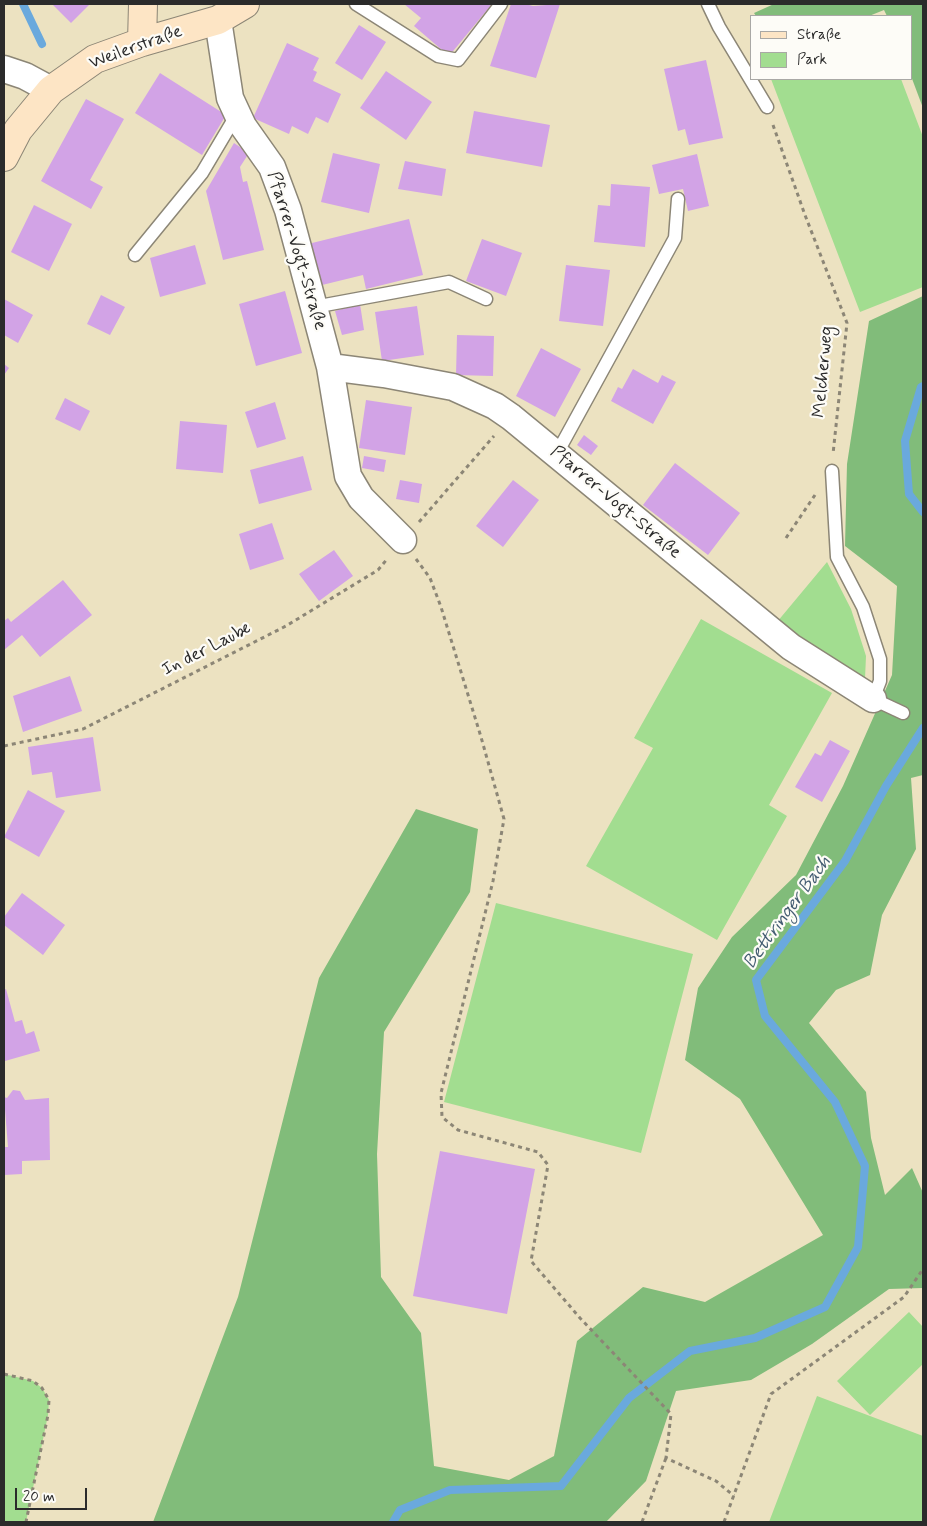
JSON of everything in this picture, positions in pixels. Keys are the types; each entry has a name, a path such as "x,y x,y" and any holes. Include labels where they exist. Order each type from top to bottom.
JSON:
{"main road":[{"path":"142,42 143,4"},
{"name":"Weilerstraße","path":"4,157 18,130 51,90 95,59 142,42 218,20 245,4"}],"street":[{"name":"Pfarrer-Vogt-Straße","path":"218,20 230,98 243,126 272,167 288,210 330,367 348,476 360,498 403,540"},
{"path":"4,69 25,76 51,90"},
{"name":"Pfarrer-Vogt-Straße","path":"330,367 384,374 453,387 483,400 511,416 791,647 873,699"}],"lane":[{"path":"356,4 438,56 458,60 501,4"},
{"path":"708,4 719,27 750,79"},
{"path":"750,80 767,108"},
{"path":"135,255 202,173 237,114"},
{"path":"556,455 675,238 678,199"},
{"path":"314,307 449,282 486,299"},
{"path":"832,471 837,557 863,607 880,659 880,681 873,699 904,713"}],"path":[{"name":"Melcherweg","path":"767,108 805,215 848,323 832,471"},
{"name":"In der Laube","path":"4,746 83,729 286,626 378,570 511,416"},
{"path":"786,538 832,471"},
{"path":"403,540 430,578 442,607 504,819 493,881 441,1093 442,1117 458,1130 538,1152 548,1165 531,1261 580,1318 671,1414 666,1458 642,1522"},
{"path":"724,1522 771,1394 904,1297 923,1269"},
{"path":"4,1374 33,1381 42,1388 48,1400 48,1415 26,1522"},
{"path":"666,1458 716,1481 734,1496"}],"green space":[{"path":"774,4 923,4 923,108 912,79 912,15 886,15 884,10 872,15 755,15 754,13"},
{"path":"771,80 901,80 923,137 923,287 860,312"},
{"path":"923,296 923,775 911,778 916,849 882,915 870,975 836,990 809,1023 866,1092 871,1138 885,1195 912,1168 923,1193 923,1288 889,1289 812,1344 751,1380 676,1391 646,1481 606,1522 153,1522 238,1297 319,978 416,809 478,829 470,892 384,1032 377,1154 381,1277 421,1333 434,1466 509,1480 554,1456 577,1341 643,1287 705,1302 823,1235 740,1099 685,1060 698,988 732,937 796,875 843,786 892,675 897,586 845,546 847,464 869,321"},
{"path":"827,562 851,609 866,656 865,679 777,622"},
{"path":"701,619 832,693 769,805 787,816 717,940 586,866 653,748 634,738"},
{"path":"496,903 693,954 641,1153 444,1102"},
{"path":"909,1312 923,1327 923,1364 870,1415 837,1381"},
{"path":"4,1374 33,1381 42,1388 49,1400 48,1415 26,1522 4,1522"},
{"path":"817,1396 923,1436 923,1522 769,1522"}],"building":[{"path":"52,4 90,4 71,23"},
{"path":"404,4 492,4 449,56 414,26 421,18"},
{"path":"511,4 533,6 560,4 536,78 490,66"},
{"path":"359,25 386,42 362,80 335,63"},
{"path":"287,43 319,58 313,70 317,72 313,81 341,94 328,123 316,117 308,134 292,126 289,134 253,118"},
{"path":"706,60 723,138 689,145 685,129 678,131 664,69"},
{"path":"386,71 432,102 406,140 360,108"},
{"path":"160,73 226,115 202,155 135,113"},
{"path":"86,99 124,119 90,180 103,187 91,209 41,181"},
{"path":"474,111 550,125 542,167 466,153"},
{"path":"234,143 249,153 240,167 243,182 247,181 264,250 223,260 206,191"},
{"path":"333,153 380,164 369,213 321,202"},
{"path":"697,154 709,206 688,211 683,189 659,194 652,165"},
{"path":"405,161 446,169 442,196 398,189"},
{"path":"611,184 650,187 645,247 594,242 598,205 610,206"},
{"path":"34,205 72,224 49,271 11,252"},
{"path":"409,219 423,275 366,289 363,275 318,286 308,244"},
{"path":"482,239 522,253 506,296 466,281"},
{"path":"195,245 206,284 160,297 150,258"},
{"path":"566,265 610,270 603,326 559,321"},
{"path":"285,291 302,353 256,366 239,304"},
{"path":"101,295 125,307 110,335 87,324"},
{"path":"4,299 33,315 18,343 4,335"},
{"path":"360,304 364,330 342,335 335,311"},
{"path":"417,306 424,355 382,361 375,312"},
{"path":"457,335 494,336 493,376 456,375"},
{"path":"541,348 581,369 555,417 516,396"},
{"path":"4,364 9,368 4,375"},
{"path":"633,369 658,383 662,375 676,382 653,424 611,401 618,387 622,389"},
{"path":"65,398 90,411 80,431 55,419"},
{"path":"366,400 412,407 405,455 359,448"},
{"path":"275,402 286,439 257,448 245,412"},
{"path":"180,421 227,425 223,473 176,469"},
{"path":"584,435 598,446 591,455 577,445"},
{"path":"303,456 312,490 259,504 250,470"},
{"path":"364,456 386,460 384,472 362,468"},
{"path":"675,463 740,513 708,555 643,505"},
{"path":"400,480 422,484 419,503 396,499"},
{"path":"513,480 539,500 503,547 476,526"},
{"path":"272,523 284,559 250,570 239,534"},
{"path":"334,550 353,576 319,601 299,574"},
{"path":"63,580 92,615 40,657 22,635 4,650 4,621 8,618 11,622"},
{"path":"70,676 82,711 23,732 13,696"},
{"path":"93,737 101,791 56,798 52,772 32,775 28,747"},
{"path":"830,740 850,751 822,802 795,787 815,753 821,756"},
{"path":"28,790 65,811 39,857 4,837"},
{"path":"22,893 65,925 43,955 4,925 4,917"},
{"path":"6,989 15,1022 22,1020 26,1034 34,1031 40,1051 5,1061 4,990"},
{"path":"13,1090 20,1091 25,1100 49,1098 50,1160 22,1161 22,1174 4,1175 4,1147 8,1147 4,1097 7,1098"},
{"path":"440,1151 535,1169 507,1314 413,1296"}],"waterway":[{"path":"23,4 42,44"},
{"name":"Bettringer Bach","path":"923,386 921,387 905,441 909,494 923,512"},
{"name":"Bettringer Bach","path":"393,1522 400,1510 450,1490 561,1486 629,1398 690,1351 755,1338 825,1307 858,1247 865,1166 835,1102 765,1016 756,980 845,861 886,786 923,728"}]}
